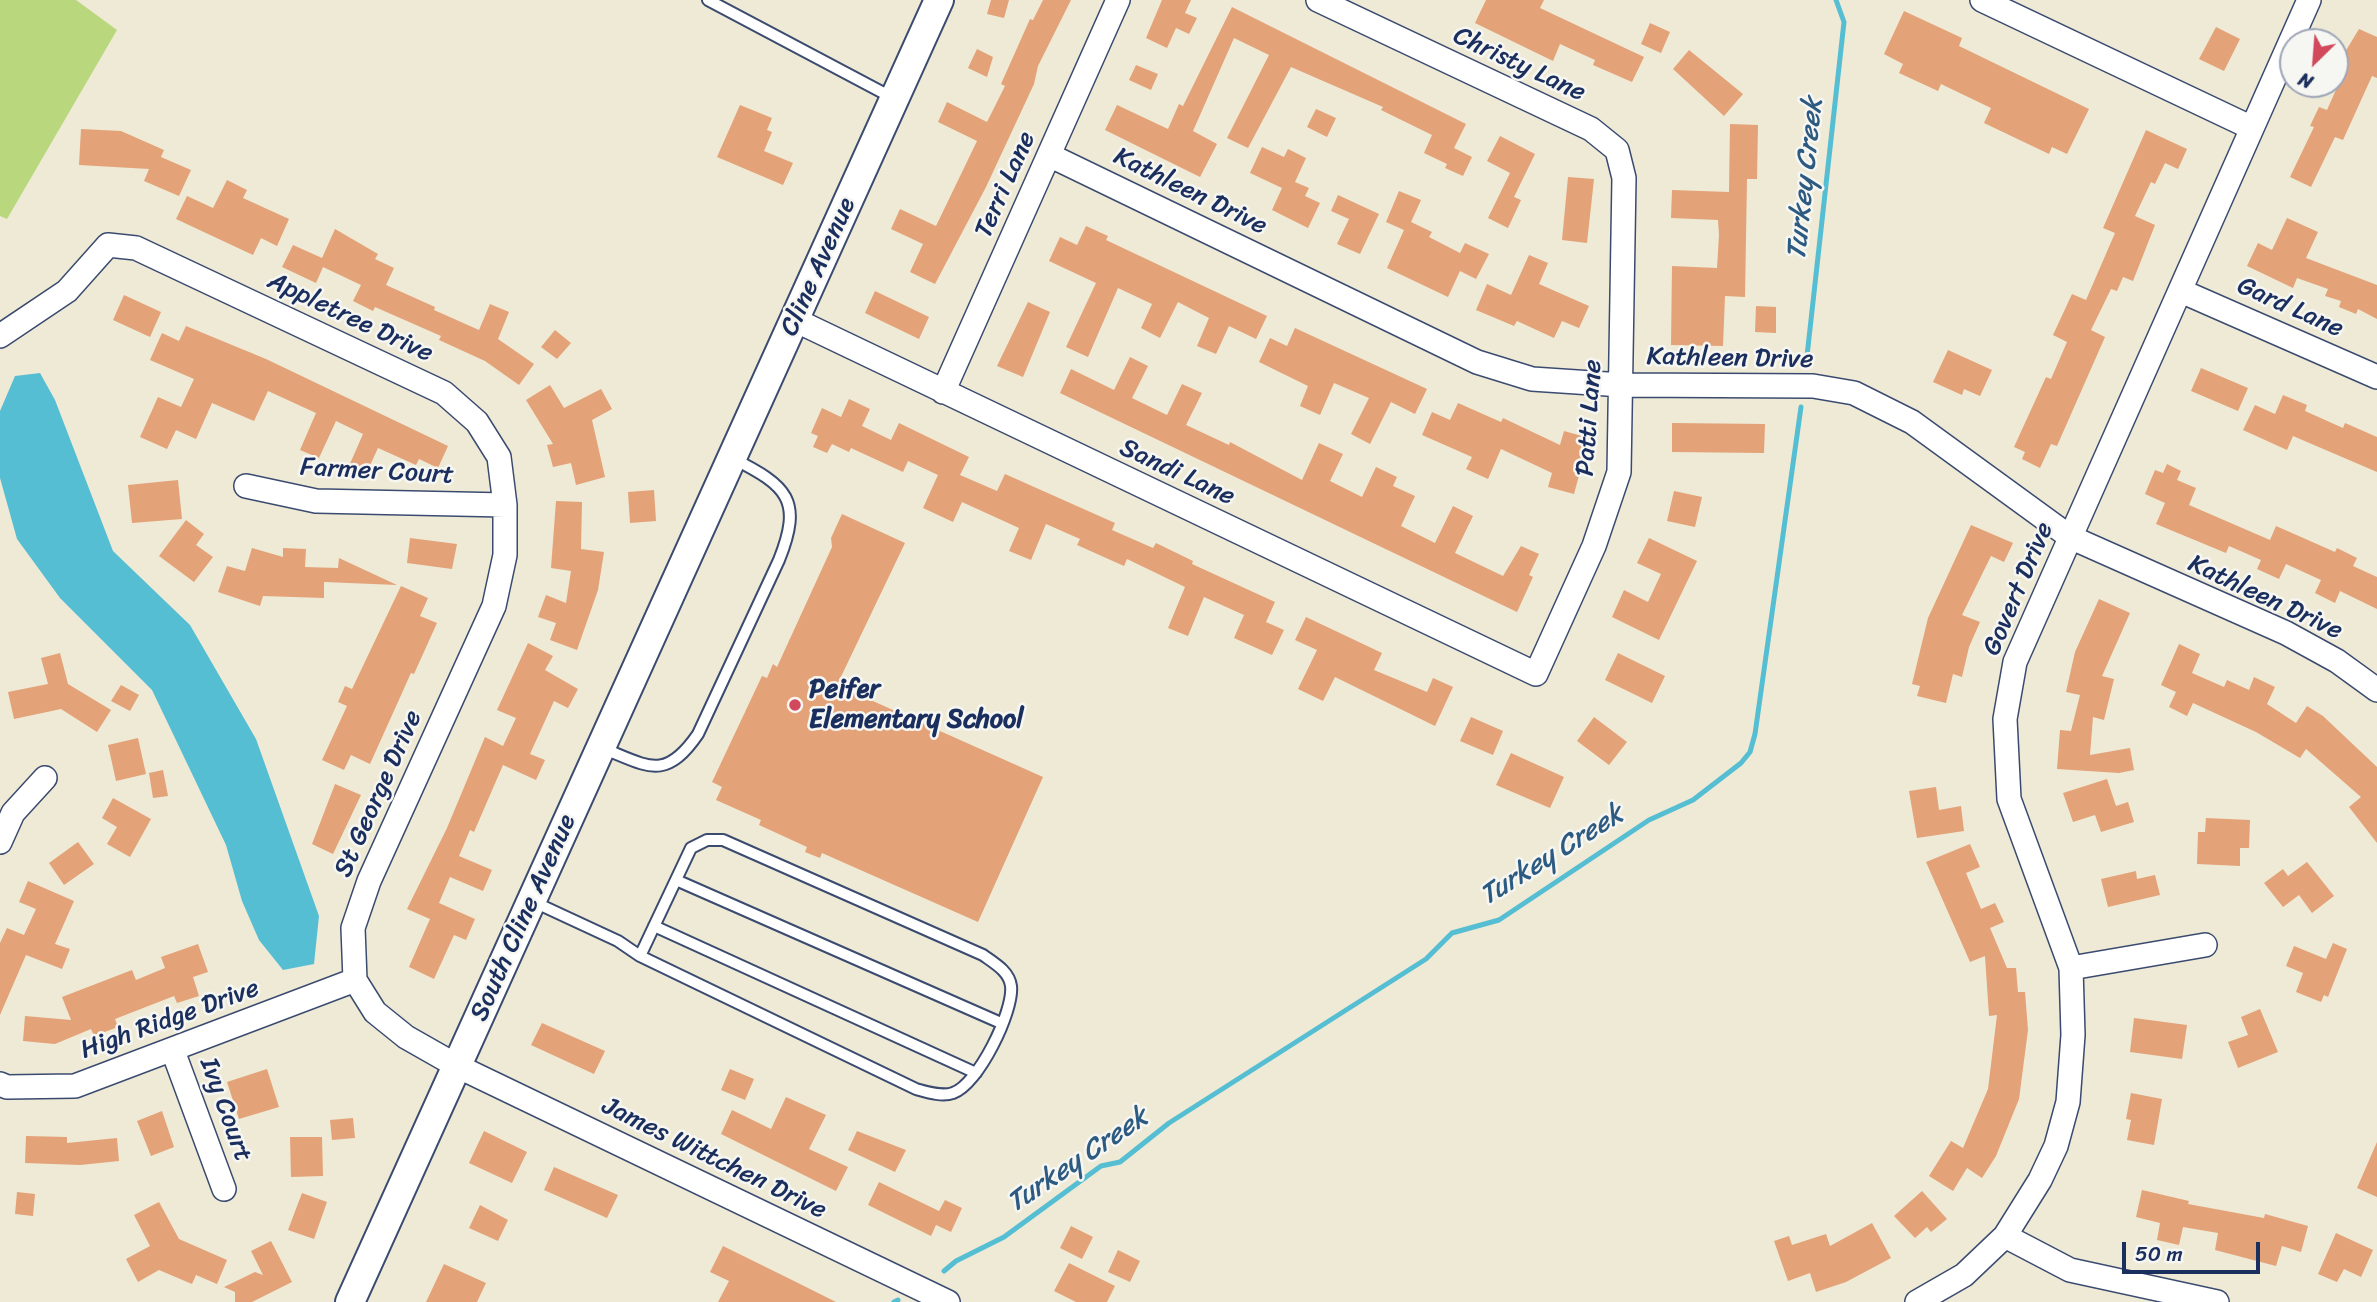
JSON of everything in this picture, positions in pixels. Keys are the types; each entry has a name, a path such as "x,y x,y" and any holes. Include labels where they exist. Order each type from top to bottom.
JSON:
{"street":[{"name":"Cline Avenue","path":"698,534 939,0"},
{"name":"Terri Lane","path":"943,392 1051,156 1118,0"},
{"name":"Christy Lane","path":"1318,0 1591,129 1617,150"},
{"path":"1982,0 2252,128"},
{"name":"Govert Drive","path":"1917,1302 1964,1275 2005,1236 2040,1180 2056,1146 2068,1102 2073,1035 2071,968 2009,799 2005,719 2015,662 2309,0"},
{"name":"Patti Lane","path":"1536,674 1594,546 1619,472 1624,178 1617,150"},
{"name":"Kathleen Drive","path":"1051,156 1477,362 1532,379 1622,385 1813,386 1854,393 1912,422 2070,537 2286,633 2337,661 2377,690"},
{"name":"Appletree Drive","path":"0,336 67,291 108,245 136,248 444,393 477,422 499,457 505,505"},
{"name":"Gard Lane","path":"2181,291 2377,377"},
{"name":"Sandi Lane","path":"795,320 1536,674"},
{"name":"Farmer Court","path":"246,486 316,501 505,505"},
{"name":"St George Drive","path":"457,1066 406,1037 375,1012 355,980 353,928 369,881 494,606 505,555 505,505"},
{"name":"South Cline Avenue","path":"350,1302 698,534"},
{"path":"0,842 13,813 45,778"},
{"path":"2071,968 2205,945"},
{"name":"High Ridge Drive","path":"0,1084 7,1087 75,1086 355,980"},
{"name":"Ivy Court","path":"173,1051 224,1189"},
{"name":"James Wittchen Drive","path":"457,1066 948,1302"},
{"path":"2005,1236 2070,1270 2217,1302"}],"lane":[{"path":"708,0 895,100"},
{"path":"602,748 644,765 663,766 675,762 686,752 698,734 779,559 789,534 792,517 789,499 780,486 764,474 733,458"},
{"path":"531,901 618,941 640,956 916,1089 935,1094 953,1093 968,1084 1001,1023 1010,999 1011,984 1003,969 983,955 723,840 707,840 691,848 640,956"},
{"path":"676,880 1001,1023"},
{"path":"654,926 976,1073"}],"green space":[{"path":"0,0 76,0 117,30 7,219 0,216"}],"water":[{"path":"40,373 55,400 113,551 190,625 256,739 319,916 314,964 283,970 259,940 242,901 226,845 152,690 60,598 17,539 0,478 0,411 15,376"}],"building":[{"path":"991,0 1009,0 1004,18 987,14"},
{"path":"1043,0 1071,0 1038,66 1034,84 986,187 935,284 910,272 923,244 891,229 900,209 936,226 977,141 938,122 947,102 987,122 1005,86 1001,84 1030,19 1033,20"},
{"path":"1162,0 1191,0 1185,13 1197,18 1189,34 1176,28 1167,48 1146,38"},
{"path":"1486,0 1544,0 1540,8 1644,57 1632,82 1593,65 1595,60 1560,44 1553,61 1475,23"},
{"path":"1232,7 1466,124 1454,148 1472,157 1463,176 1445,168 1447,164 1424,153 1432,135 1381,110 1383,107 1291,67 1248,148 1227,138 1269,55 1234,38 1193,131 1217,144 1200,177 1105,130 1117,105 1168,129 1179,104 1183,106"},
{"path":"1904,11 1962,38 1959,46 2089,109 2067,154 2052,147 2049,154 1984,123 1991,108 1941,84 1938,91 1899,73 1903,64 1884,54"},
{"path":"1650,23 1670,32 1661,53 1641,44"},
{"path":"2216,27 2240,39 2224,71 2199,59"},
{"path":"2359,29 2377,37 2377,78 2372,76 2343,140 2335,137 2311,187 2290,177 2314,127 2310,126 2319,107 2327,110 2332,98 2349,98 2349,46"},
{"path":"977,49 993,57 987,77 968,68"},
{"path":"1689,50 1743,94 1724,116 1673,69"},
{"path":"1136,65 1158,74 1151,90 1129,80"},
{"path":"740,105 772,118 767,130 772,132 764,151 793,163 783,185 717,157"},
{"path":"1316,109 1336,118 1327,137 1307,127"},
{"path":"1730,124 1758,125 1757,179 1747,179 1745,297 1725,296 1723,346 1671,345 1672,266 1717,268 1719,235 1718,220 1671,218 1672,190 1729,192"},
{"path":"81,129 121,131 164,150 161,157 191,170 179,196 144,181 149,169 79,165"},
{"path":"2146,130 2187,149 2178,169 2165,163 2155,184 2151,182 2135,216 2155,225 2133,281 2123,277 2117,291 2111,289 2091,330 2105,337 2057,446 2051,444 2040,468 2022,459 2025,452 2014,447 2046,377 2051,379 2067,342 2053,335 2072,294 2086,300 2115,233 2103,228"},
{"path":"1500,136 1535,154 1514,197 1521,200 1508,228 1488,218 1510,173 1487,161"},
{"path":"1262,147 1284,157 1288,149 1306,158 1295,182 1309,188 1305,196 1320,203 1308,228 1272,210 1282,188 1250,173"},
{"path":"1568,177 1594,179 1587,243 1562,240"},
{"path":"227,180 247,190 243,198 289,219 277,246 261,238 253,255 176,219 187,196 213,208"},
{"path":"1399,191 1421,200 1411,222 1432,232 1429,237 1460,253 1465,243 1489,254 1476,279 1460,271 1448,297 1387,268 1404,230 1386,222"},
{"path":"1338,195 1379,214 1360,254 1337,244 1349,219 1331,211"},
{"path":"2287,218 2318,232 2306,258 2377,285 2377,319 2358,309 2356,314 2339,307 2341,301 2325,296 2328,289 2297,278 2293,288 2247,266 2258,243 2272,250"},
{"path":"1086,226 1108,236 1106,240 1267,316 1256,339 1229,326 1216,354 1197,346 1209,318 1178,302 1160,338 1141,328 1152,304 1118,288 1088,357 1066,347 1096,283 1049,261 1060,237 1077,245"},
{"path":"335,229 378,254 375,259 394,268 386,285 435,307 434,310 479,330 490,304 509,312 498,339 534,364 519,385 485,361 439,340 441,336 375,307 373,311 353,301 361,285 323,267 316,283 282,267 293,245 322,258"},
{"path":"1529,255 1548,263 1539,284 1589,306 1579,328 1562,321 1554,338 1517,321 1514,326 1476,310 1487,284 1511,295"},
{"path":"875,291 929,317 919,339 865,313"},
{"path":"124,295 161,312 150,337 113,320"},
{"path":"1028,302 1050,312 1023,377 997,366"},
{"path":"1756,306 1776,307 1776,333 1755,332"},
{"path":"186,326 266,359 448,446 438,468 419,459 416,465 378,448 366,474 349,466 363,434 336,421 319,458 300,450 316,413 268,391 254,421 212,403 196,439 176,430 167,449 140,437 158,397 181,407 194,379 150,360 162,333 179,341"},
{"path":"1295,328 1427,389 1415,414 1391,402 1370,444 1351,434 1369,398 1334,383 1320,415 1300,406 1308,386 1259,362 1270,338 1287,346"},
{"path":"555,330 571,343 557,359 541,347"},
{"path":"1948,350 1992,370 1980,396 1964,389 1962,395 1933,382"},
{"path":"1130,357 1148,366 1132,398 1167,415 1182,384 1202,393 1186,425 1229,445 1230,442 1302,480 1319,443 1343,454 1330,481 1362,497 1376,467 1397,477 1393,486 1415,496 1401,526 1435,543 1453,506 1473,516 1455,553 1503,576 1521,546 1539,554 1529,575 1533,577 1517,612 1060,393 1071,369 1114,390"},
{"path":"2201,368 2248,388 2238,411 2191,391"},
{"path":"550,385 564,408 601,389 612,409 592,420 605,477 576,485 571,463 553,467 547,445 553,444 526,400"},
{"path":"2283,395 2307,405 2305,411 2343,428 2345,423 2377,437 2377,472 2293,436 2287,450 2243,430 2255,405 2275,414"},
{"path":"849,399 870,409 862,426 891,440 899,423 969,457 960,475 997,491 1005,474 1115,523 1112,530 1153,548 1156,543 1193,561 1192,564 1275,602 1266,622 1284,630 1272,655 1234,638 1244,615 1204,597 1188,636 1168,628 1185,587 1127,559 1124,566 1077,545 1080,539 1046,524 1031,560 1009,551 1019,528 962,502 953,522 923,508 938,475 908,461 903,472 851,448 849,452 832,444 827,453 813,447 818,436 811,433 822,408 841,417"},
{"path":"1458,403 1501,422 1503,418 1560,445 1564,431 1589,438 1574,494 1548,487 1552,473 1501,449 1488,479 1466,469 1472,457 1422,435 1432,412 1450,420"},
{"path":"1672,423 1765,424 1764,453 1672,452"},
{"path":"2167,464 2181,471 2177,480 2196,488 2189,505 2270,540 2276,526 2335,552 2337,548 2357,558 2353,566 2377,577 2377,609 2340,591 2335,603 2315,593 2321,580 2286,564 2279,579 2257,569 2261,560 2229,546 2226,553 2156,524 2165,503 2145,494 2155,470 2163,473"},
{"path":"178,480 182,519 132,523 128,485"},
{"path":"654,490 656,521 630,523 628,492"},
{"path":"1674,491 1702,497 1695,527 1667,521"},
{"path":"556,501 582,502 581,549 604,552 598,590 577,650 550,640 556,623 538,617 546,595 566,603 571,571 551,568"},
{"name":"Peifer Elementary School","path":"842,514 905,543 837,685 1043,777 978,922 822,853 820,858 805,852 807,847 759,825 761,820 716,800 722,787 712,782 762,676 767,678 773,664 777,667 832,547 831,538"},
{"path":"186,520 204,534 196,545 213,557 194,582 159,556"},
{"path":"1971,525 2013,543 2004,562 1991,556 1962,615 1980,622 1969,647 1962,677 1953,674 1946,703 1917,696 1920,686 1912,684 1928,618"},
{"path":"410,538 457,544 452,569 407,563"},
{"path":"1649,538 1697,561 1659,640 1612,617 1624,590 1648,602 1661,574 1637,563"},
{"path":"252,548 283,557 283,548 306,549 305,567 338,568 339,558 397,585 324,582 324,598 263,596 260,606 218,592 227,566 245,571"},
{"path":"401,586 428,598 420,616 437,623 370,764 351,755 344,770 322,760 347,706 338,702 345,686 352,689"},
{"path":"2099,599 2130,613 2102,676 2114,679 2104,720 2093,717 2090,755 2130,748 2134,770 2119,773 2057,769 2060,730 2071,731 2080,695 2066,692 2075,652"},
{"path":"1306,617 1382,653 1374,670 1427,692 1433,678 1453,687 1435,726 1335,677 1323,701 1298,689 1317,650 1295,640"},
{"path":"528,643 553,656 545,670 578,689 568,708 554,701 530,754 545,760 536,780 503,765 474,832 470,830 459,856 492,870 483,891 450,877 439,903 475,919 466,940 454,935 434,979 409,967 430,919 407,909 447,828 485,737 503,746 516,718 497,710"},
{"path":"2179,644 2200,654 2192,673 2224,687 2227,680 2249,690 2254,677 2275,687 2267,704 2296,723 2307,706 2323,716 2377,767 2377,843 2349,807 2361,797 2306,749 2300,758 2256,732 2193,703 2187,716 2169,707 2176,692 2161,685"},
{"path":"60,653 68,684 111,710 97,732 61,709 14,719 8,692 48,684 41,658"},
{"path":"1618,653 1665,676 1652,703 1605,680"},
{"path":"121,685 139,695 130,711 111,701"},
{"path":"1471,717 1503,731 1493,755 1460,741"},
{"path":"1594,717 1627,742 1609,765 1577,741"},
{"path":"138,738 146,774 116,781 108,745"},
{"path":"1511,753 1564,777 1550,808 1496,785"},
{"path":"163,770 168,796 153,798 149,773"},
{"path":"2107,779 2116,806 2128,802 2134,822 2101,832 2095,815 2073,822 2063,793"},
{"path":"335,784 361,795 333,854 312,844"},
{"path":"1936,787 1939,810 1961,806 1964,831 1917,838 1909,791"},
{"path":"113,798 151,819 130,857 107,844 117,827 102,818"},
{"path":"2206,818 2250,820 2249,848 2240,848 2240,866 2197,864 2198,832 2205,832"},
{"path":"78,842 94,864 64,885 49,863"},
{"path":"1970,844 1980,867 1966,873 1981,909 1995,903 2004,922 1990,928 2007,968 2016,968 2018,992 2025,992 2028,1030 2019,1099 1996,1156 1982,1178 1967,1168 1953,1191 1929,1176 1951,1141 1963,1148 1988,1089 1997,1015 1989,1016 1985,956 1970,962 1926,862"},
{"path":"2307,862 2334,896 2312,913 2299,895 2283,907 2264,883 2283,869 2288,876"},
{"path":"2136,871 2137,879 2155,875 2160,895 2108,907 2101,879"},
{"path":"28,881 74,901 55,944 70,949 62,969 26,955 0,1015 0,943 7,928 24,935 36,909 19,902"},
{"path":"2333,943 2347,949 2328,997 2324,995 2321,1002 2296,992 2303,973 2286,966 2294,946 2326,959"},
{"path":"198,944 208,972 193,977 199,996 177,1003 174,996 115,1019 118,1027 94,1036 91,1029 55,1044 23,1041 25,1016 71,1020 62,997 132,970 136,980 165,968 161,957"},
{"path":"2260,1009 2278,1052 2238,1068 2228,1042 2248,1035 2241,1017"},
{"path":"2134,1018 2187,1025 2182,1059 2130,1052"},
{"path":"542,1023 605,1051 594,1074 531,1045"},
{"path":"267,1069 279,1107 239,1119 227,1082"},
{"path":"730,1069 754,1079 745,1100 721,1090"},
{"path":"2131,1093 2162,1099 2154,1145 2127,1140 2131,1120 2126,1119"},
{"path":"786,1097 826,1115 809,1149 848,1167 836,1191 721,1134 732,1110 771,1129"},
{"path":"162,1111 174,1147 151,1156 137,1121"},
{"path":"353,1118 355,1138 332,1140 330,1120"},
{"path":"484,1131 527,1152 512,1183 469,1163"},
{"path":"857,1131 906,1150 895,1172 848,1150"},
{"path":"26,1136 67,1137 67,1143 117,1138 119,1161 80,1165 25,1163"},
{"path":"290,1137 322,1137 323,1176 291,1177"},
{"path":"2377,1142 2377,1197 2357,1188"},
{"path":"554,1167 618,1195 607,1218 544,1190"},
{"path":"879,1182 939,1211 945,1200 962,1208 951,1232 936,1225 931,1236 868,1205"},
{"path":"2142,1190 2189,1201 2188,1204 2264,1218 2265,1214 2308,1226 2301,1252 2282,1246 2276,1266 2215,1250 2218,1233 2183,1227 2179,1245 2157,1240 2160,1223 2136,1217"},
{"path":"1922,1191 1947,1219 1931,1232 1927,1227 1915,1238 1894,1216"},
{"path":"17,1192 35,1194 33,1216 15,1214"},
{"path":"302,1193 327,1202 314,1239 288,1230"},
{"path":"159,1202 179,1239 227,1260 217,1284 196,1275 192,1284 159,1270 138,1282 126,1259 150,1246 134,1215"},
{"path":"480,1205 508,1220 498,1241 469,1228"},
{"path":"1872,1223 1891,1258 1846,1282 1816,1292 1810,1273 1788,1281 1774,1241 1789,1236 1792,1245 1826,1234 1830,1246"},
{"path":"1071,1226 1093,1237 1082,1259 1060,1248"},
{"path":"2336,1233 2373,1250 2361,1277 2344,1269 2337,1282 2318,1274"},
{"path":"271,1241 292,1282 252,1302 235,1302 235,1292 224,1287 255,1272 263,1275 251,1251"},
{"path":"723,1246 836,1302 718,1302 729,1281 710,1272"},
{"path":"1118,1250 1140,1261 1130,1282 1108,1272"},
{"path":"1069,1263 1115,1286 1107,1302 1076,1302 1054,1291"},
{"path":"444,1264 486,1283 477,1302 426,1302"}],"waterway":[{"name":"Turkey Creek","path":"1806,365 1844,22 1836,0"},
{"name":"Turkey Creek","path":"944,1271 956,1261 1004,1237 1101,1166 1120,1162 1169,1123 1426,959 1452,933 1499,920 1649,820 1693,800 1741,763 1750,752 1755,734 1801,407"},
{"name":"Turkey Creek","path":"894,1302 898,1300"}],"place":[{"name":"Peifer Elementary School","path":"795,705"}]}
